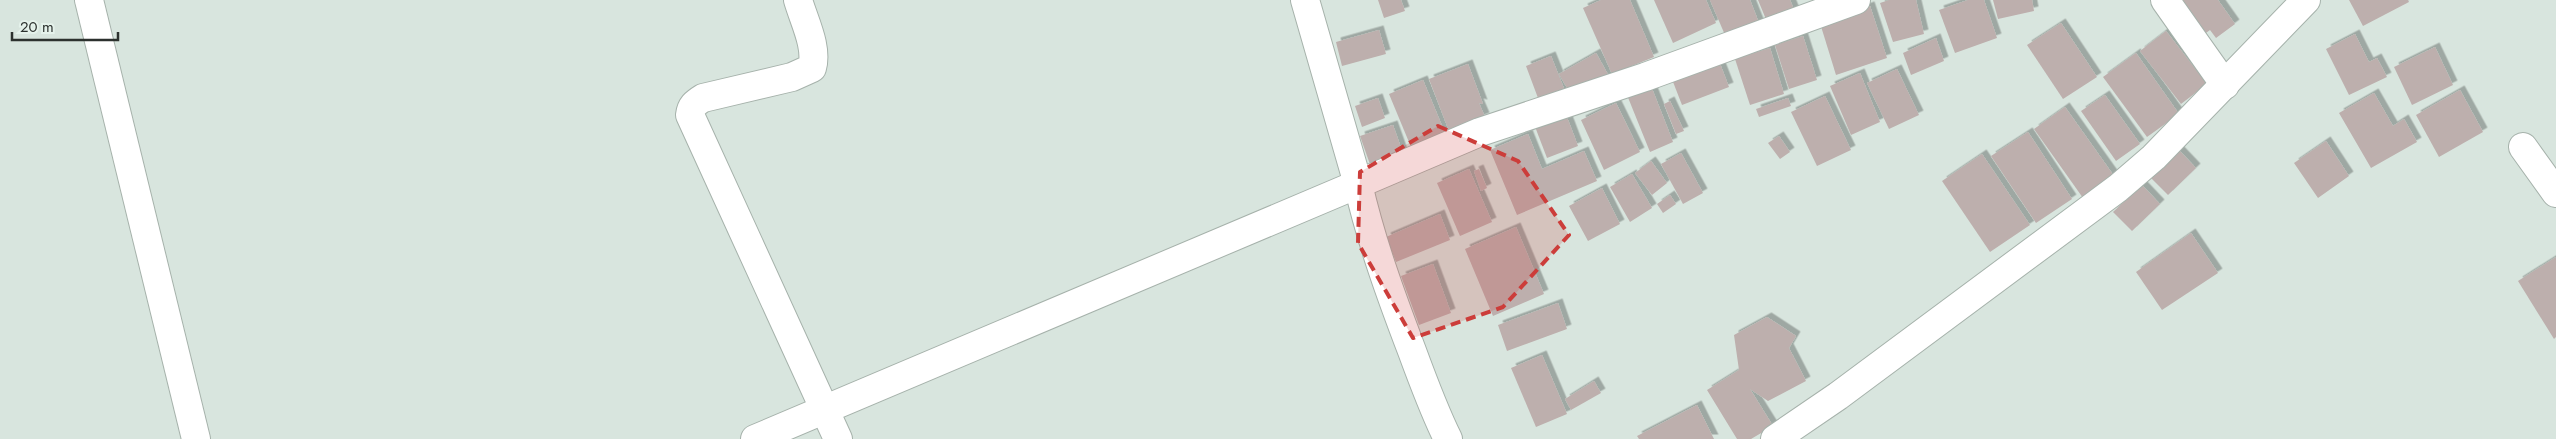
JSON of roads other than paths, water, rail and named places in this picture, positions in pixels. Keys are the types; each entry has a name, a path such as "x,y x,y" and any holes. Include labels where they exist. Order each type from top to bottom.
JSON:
{"street":[{"path":"89,0 196,439"},
{"path":"798,0 813,48 815,60 812,68 792,77 703,98 696,102 691,109 690,115 838,439"},
{"path":"1305,0 1358,184 1368,227 1394,304 1437,417 1448,439"},
{"path":"755,439 1480,132 1645,77 1856,0"},
{"path":"2165,0 2225,85"},
{"path":"1775,439 1838,396 2118,188 2154,157 2306,0"},
{"path":"2524,148 2556,192"}]}
